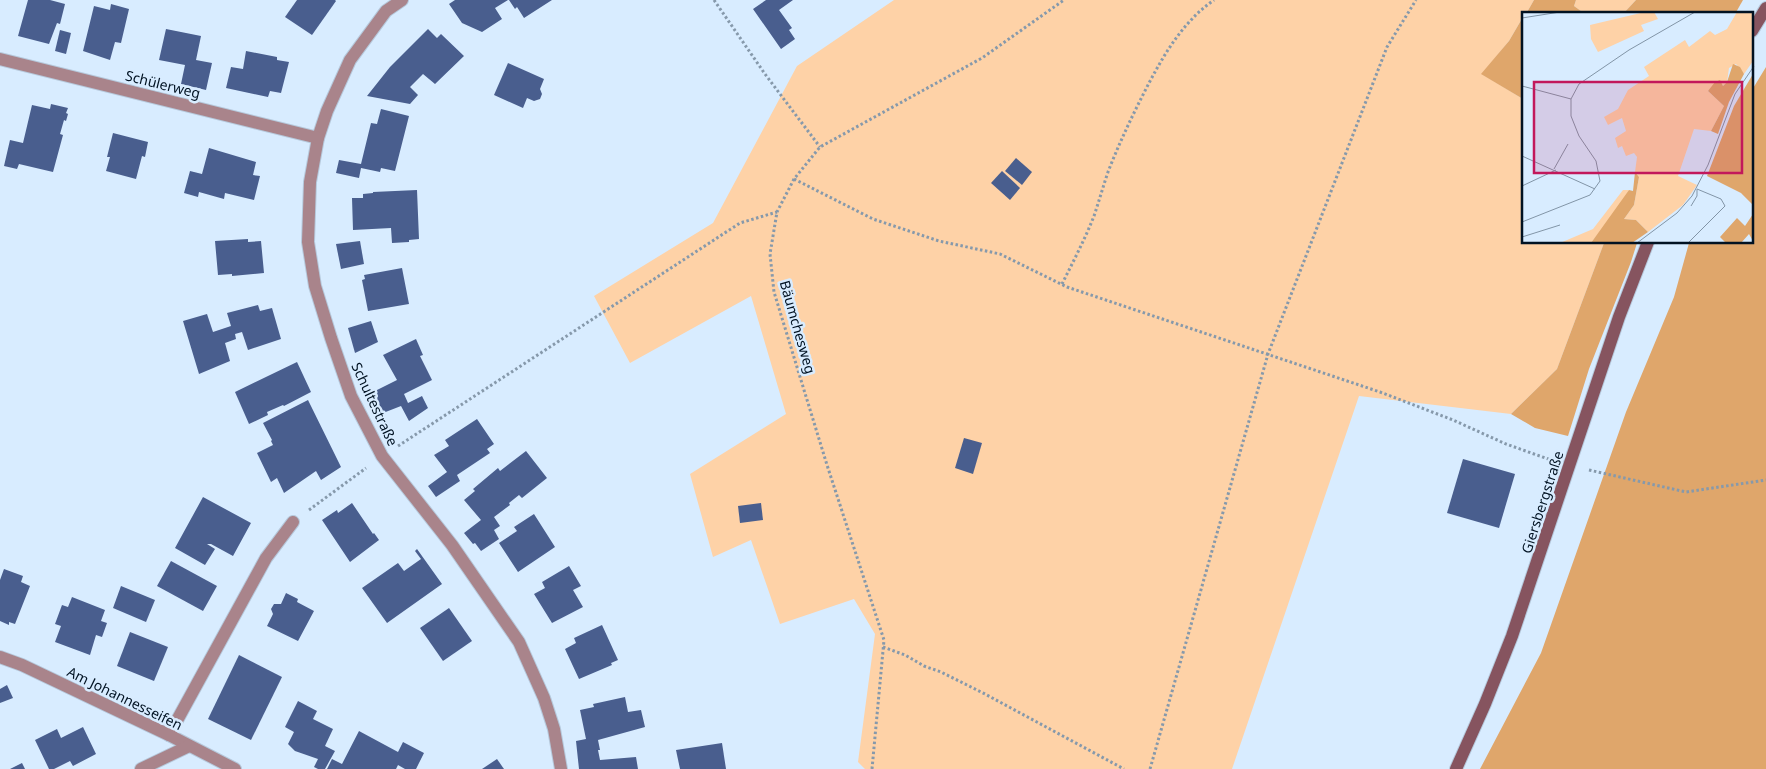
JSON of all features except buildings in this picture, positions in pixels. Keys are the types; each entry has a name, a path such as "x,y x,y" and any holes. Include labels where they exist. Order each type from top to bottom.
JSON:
{"street":[{"name":"Schultestraße","path":"402,0 386,11 350,60 327,111 318,138 310,182 308,242 315,286 330,338 351,396 382,456 452,545 519,642 532,670 554,730 561,769"},
{"path":"1754,28 1766,8"},
{"name":"Schülerweg","path":"0,60 318,138"},
{"name":"Giersbergstraße","path":"1456,769 1485,704 1512,636 1619,317 1647,244"},
{"path":"169,735 266,558 293,522"},
{"name":"Am Johannesseifen","path":"0,657 22,665 169,735 235,769"},
{"path":"141,769 189,746"}],"path":[{"path":"714,0 765,74 820,147"},
{"name":"Bäumchesweg","path":"872,769 884,640 827,465 774,292 770,254 777,212 794,179 820,147 982,58 1064,0"},
{"path":"1062,285 1079,252 1125,131 1158,65 1177,35 1200,10 1214,0"},
{"path":"1150,769 1268,354 1387,47 1403,18 1416,0"},
{"path":"794,179 873,219 939,241 1000,254 1062,285 1397,398 1453,420 1506,444 1569,466 1686,492 1766,480"},
{"path":"382,456 740,223 777,212"},
{"path":"293,522 357,474"},
{"path":"884,647 905,655 924,666 941,672 985,694 1124,769"}],"shaded area":[{"path":"894,0 1534,0 1527,12 1522,12 1522,19 1509,41 1482,74 1522,98 1522,244 1604,244 1557,369 1511,414 1359,396 1232,769 865,769 858,762 875,634 854,599 780,624 751,540 713,557 690,474 786,414 751,296 630,363 594,296 713,223 797,66"},
{"path":"1534,0 1576,0 1574,6 1582,12 1527,12"},
{"path":"1576,0 1636,0 1625,12 1582,12 1574,6"},
{"path":"1636,0 1743,0 1736,12 1625,12"},
{"path":"1522,19 1522,98 1481,74 1509,41"},
{"path":"1766,67 1766,769 1480,769 1541,653 1626,412 1674,297 1689,244 1754,244 1754,87"},
{"path":"1604,244 1637,244 1589,369 1568,436 1535,428 1511,414 1557,369"}]}
